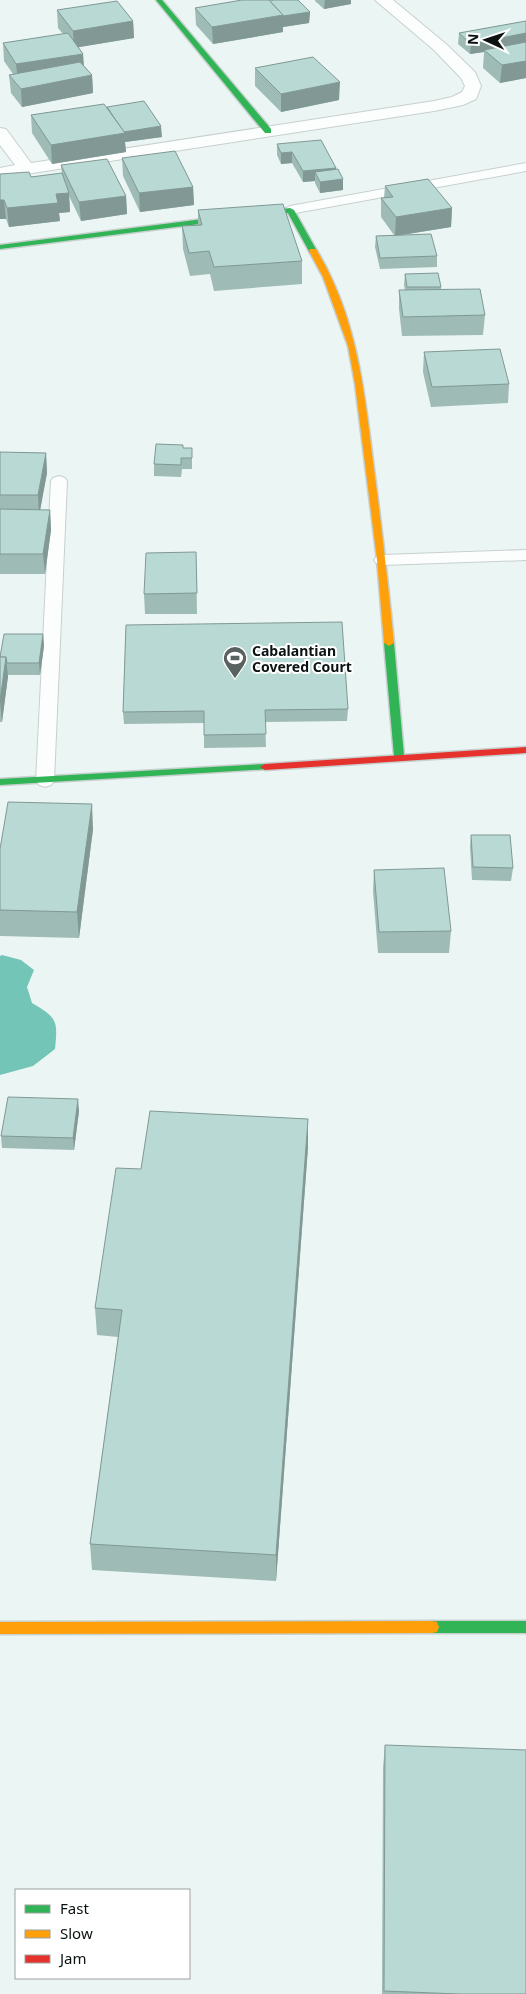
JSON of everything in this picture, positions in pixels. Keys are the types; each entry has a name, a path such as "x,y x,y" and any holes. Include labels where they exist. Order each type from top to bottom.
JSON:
{"street":[{"path":"159,0 268,131"},
{"path":"0,173 434,106 458,101 470,94 473,86 469,76 440,47 383,0"},
{"path":"0,133 27,169"},
{"path":"0,247 290,210 327,277 352,346 359,384 382,560 398,756"},
{"path":"0,782 45,781 398,756 526,750"},
{"path":"0,1628 526,1627"}],"lane":[{"path":"290,210 526,167"},
{"path":"45,781 59,481"},
{"path":"382,560 526,554"}],"shaded area":[{"path":"0,956 21,960 34,970 27,987 32,1003 51,1016 56,1026 56,1032 55,1049 33,1066 0,1075"}],"building":[{"path":"242,0 269,0 283,15 212,27 195,8"},
{"path":"298,0 310,12 283,16 270,1"},
{"path":"117,1 133,21 73,31 57,10"},
{"path":"526,21 526,33 471,44 459,33"},
{"path":"68,33 83,54 16,64 3,43"},
{"path":"526,42 526,61 502,65 484,50"},
{"path":"313,57 340,82 281,94 255,68"},
{"path":"80,62 92,75 21,89 9,75"},
{"path":"144,101 161,126 124,132 107,107"},
{"path":"104,104 125,133 51,145 31,115"},
{"path":"321,140 336,168 303,171 292,152 281,153 277,144"},
{"path":"175,151 193,187 139,193 122,158"},
{"path":"107,159 126,196 79,202 61,165"},
{"path":"338,169 343,179 320,182 315,172"},
{"path":"29,172 31,177 62,173 69,193 56,194 58,203 7,208 4,200 0,200 0,174"},
{"path":"428,179 452,208 396,217 381,198 393,197 385,186"},
{"path":"283,204 302,261 214,267 209,251 189,253 182,226 202,225 198,210"},
{"path":"431,234 437,256 380,258 376,236"},
{"path":"438,273 441,287 407,287 405,274"},
{"path":"480,289 485,315 403,317 399,290"},
{"path":"500,349 509,384 432,387 424,352"},
{"path":"156,444 183,445 183,448 192,448 192,458 181,458 181,465 154,464"},
{"path":"0,452 46,453 38,495 0,495"},
{"path":"0,509 50,510 43,554 0,554"},
{"path":"196,552 197,593 144,594 146,553"},
{"name":"Cabalantian Covered Court","path":"342,622 348,709 265,710 266,734 204,735 204,711 123,712 126,625"},
{"path":"4,634 43,634 39,663 7,663 6,657 0,657"},
{"path":"0,657 6,657 0,701"},
{"path":"8,802 92,804 77,912 0,910 0,849"},
{"path":"471,835 510,835 513,868 473,867"},
{"path":"444,868 451,931 379,932 374,870"},
{"path":"8,1097 78,1099 73,1138 1,1136"},
{"path":"150,1111 308,1119 276,1555 90,1544 122,1310 95,1308 116,1168 141,1169"},
{"path":"385,1745 526,1750 526,1994 384,1991"}],"traffic: fast":[{"path":"159,0 268,131"},
{"path":"0,247 290,210 313,251"},
{"path":"389,643 399,756"},
{"path":"0,782 265,767"},
{"path":"432,1627 526,1627"}],"traffic: slow":[{"path":"313,251 327,277 352,346 359,384 382,560 389,643"},
{"path":"0,1628 432,1627"}],"traffic: jam":[{"path":"265,767 526,750"}],"place":[{"name":"Cabalantian Covered Court","path":"235,679"}]}
